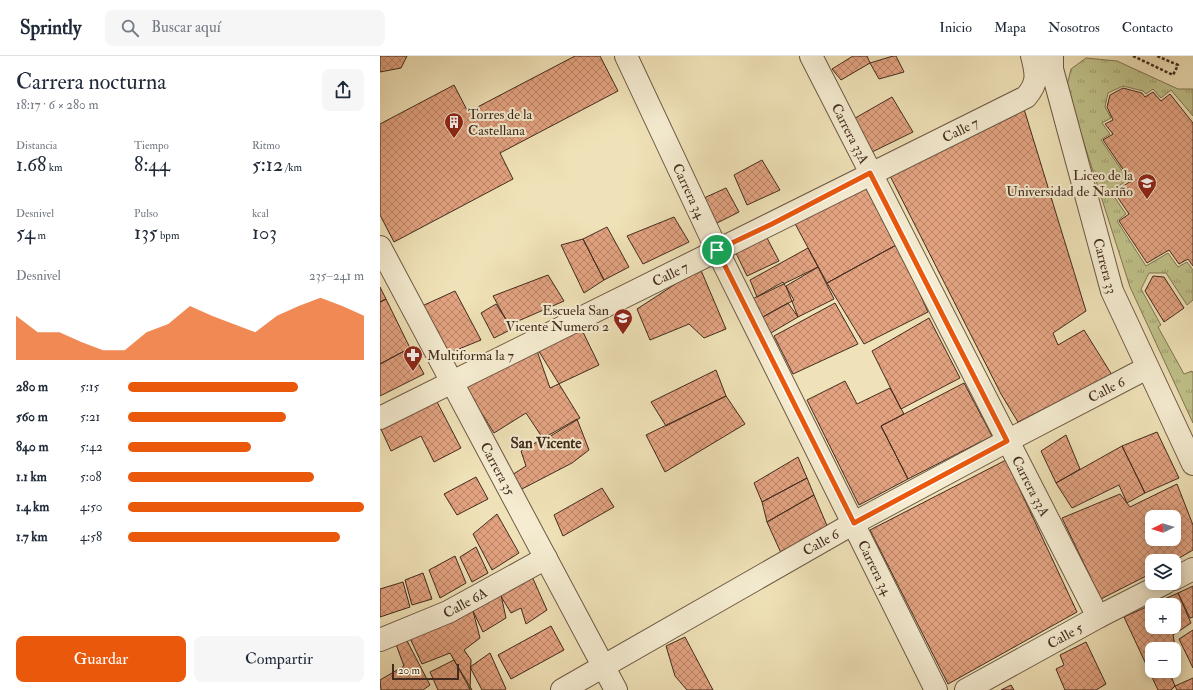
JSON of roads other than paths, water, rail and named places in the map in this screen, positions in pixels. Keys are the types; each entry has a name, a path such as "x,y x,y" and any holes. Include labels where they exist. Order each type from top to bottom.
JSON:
{"street":[{"name":"Carrera 34","path":"626,56 717,250 936,690"},
{"name":"Carrera 33A","path":"811,56 1098,617"},
{"name":"Calle 7","path":"380,418 772,224 870,173 1026,97 1035,87 1036,76 1032,56"},
{"name":"Carrera 33","path":"1052,56 1052,69 1112,291 1193,464"},
{"name":"Carrera 35","path":"380,247 616,690"},
{"name":"Calle 6","path":"562,690 854,523 1147,368"},
{"name":"Calle 6A","path":"380,640 448,612 546,558"},
{"path":"1181,575 1193,569"},
{"name":"Calle 5","path":"966,690 1098,617 1151,590"}],"place":[{"name":"Torres de la Castellana","path":"454,139"},
{"name":"Liceo de la Universidad de Nariño","path":"1147,200"},
{"name":"Escuela San Vicente Numero 2","path":"623,335"},
{"name":"Multiforma la 7","path":"413,372"}],"district":[{"name":"San Vicente","path":"546,443"}]}
